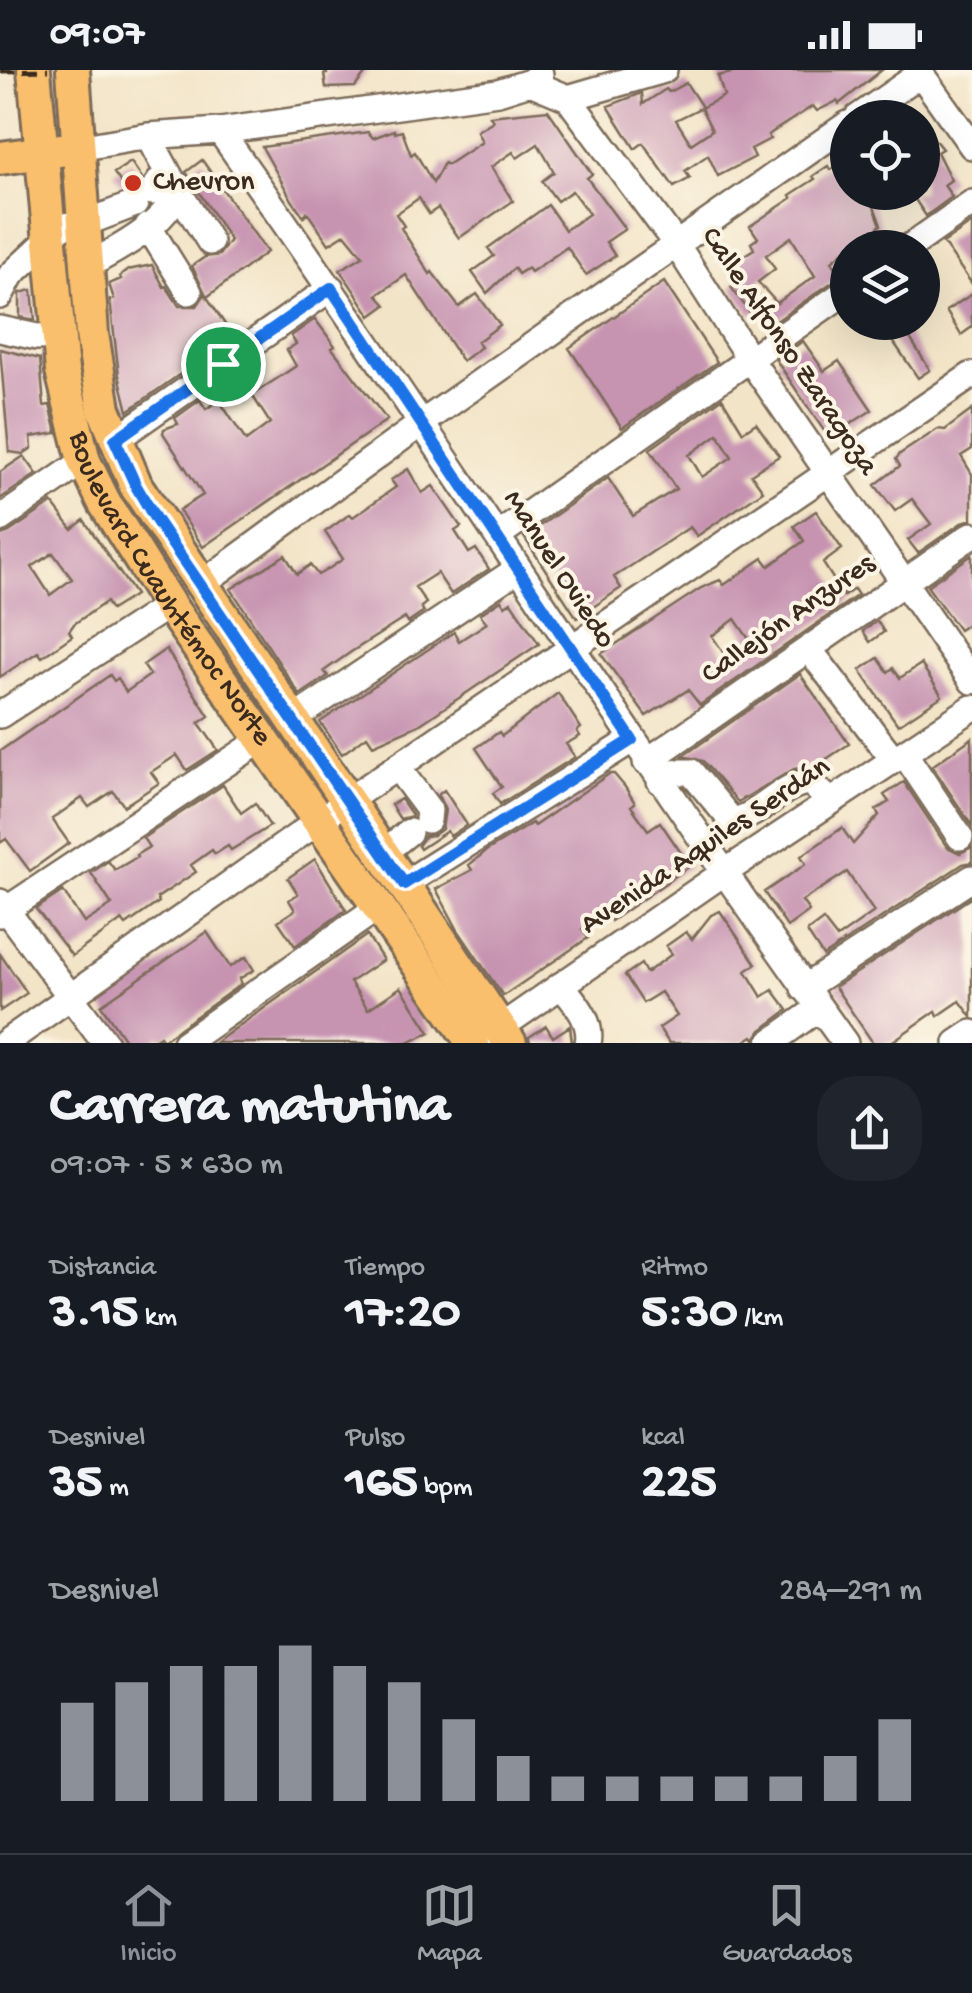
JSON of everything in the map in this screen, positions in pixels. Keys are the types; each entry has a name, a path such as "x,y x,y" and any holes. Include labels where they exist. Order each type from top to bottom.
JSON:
{"main road":[{"name":"Boulevard Cuauhtémoc Norte","path":"34,70 58,336 70,414 84,461 104,502 169,605 377,908 490,1039"},
{"name":"Boulevard Cuauhtémoc Norte","path":"73,70 98,372 104,409 115,440 136,486 200,585 404,884 490,1039"},
{"path":"0,158 78,148"}],"street":[{"path":"78,148 498,92 537,76 568,98 664,70"},
{"path":"881,100 919,72 972,146"},
{"name":"Calle Alfonso Zaragoza","path":"568,98 676,244 749,358 972,681"},
{"name":"Manuel Oviedo","path":"220,131 422,422 646,761 844,1043"},
{"path":"148,136 156,197 190,292"},
{"path":"200,585 422,422 830,137"},
{"path":"0,296 11,275 63,226 83,224 156,197"},
{"path":"156,197 210,242"},
{"path":"87,266 126,244 156,197"},
{"path":"934,230 972,203"},
{"path":"115,440 331,288"},
{"path":"497,536 830,302"},
{"path":"0,330 37,337 58,336"},
{"path":"5,1043 347,800 972,375"},
{"path":"0,519 84,461"},
{"name":"Callejón Anzures","path":"404,884 646,761 972,535"},
{"path":"292,720 518,570"},
{"path":"0,715 169,605"},
{"path":"818,661 899,756 960,837"},
{"name":"Avenida Aquiles Serdán","path":"490,1039 725,872 972,708"},
{"path":"105,1043 2,909 263,739"},
{"path":"646,761 670,772 691,772 732,820 742,819 769,804 800,782 810,782 831,802"},
{"path":"383,854 418,826 429,810 397,767"},
{"path":"770,1043 812,998 972,878"},
{"path":"186,1043 377,908"},
{"path":"561,985 587,1024 588,1043"},
{"path":"957,1043 972,1033"}],"building":[{"path":"327,70 368,70 355,87 326,88"},
{"path":"745,70 882,70 844,100 830,100 830,104 817,111 813,106 768,135 770,139 751,149 755,157 718,176 708,155 685,171 690,178 674,187 643,143 635,149 608,106 642,93 643,104 666,89 669,92 686,83 702,107 676,120 691,144 712,130 701,108 724,96 718,76"},
{"path":"548,110 592,174 587,178 625,229 606,242 615,256 586,275 567,247 531,272 528,268 518,274 514,268 487,293 472,272 494,256 488,248 548,205 565,230 589,214 572,191 557,201 542,181 554,172 538,144 517,158 513,152 491,167 513,201 459,238 438,208 429,214 419,198 396,214 430,274 459,307 477,294 500,325 477,342 481,347 462,361 406,275 377,295 386,305 371,316 340,270 363,256 345,234 329,244 307,212 304,217 292,200 262,147 368,132 373,138 402,131 411,155 415,152 433,183 444,163 447,165 482,142 477,131 493,121 490,116"},
{"path":"940,158 951,180 944,185 952,197 940,206"},
{"path":"202,160 267,252 207,297 192,266 205,257 219,255 230,240 186,172"},
{"path":"131,162 142,178 137,188 126,190 114,173"},
{"path":"828,166 830,210 875,210 880,230 830,230 830,284 772,324 760,308 751,314 731,287 739,282 725,260 754,249 751,243 758,238 750,226 792,198 790,195","holes":["791,237 815,276 777,303 758,282 775,269 766,255"]},
{"path":"972,223 972,284 943,243"},
{"path":"152,265 179,306 197,306 205,294 226,326 203,341 210,353 128,411 119,375 110,300 114,299 109,284 121,279 128,270"},
{"path":"664,282 717,362 622,428 569,348"},
{"path":"32,290 35,320 20,317 20,293"},
{"path":"972,294 972,327 961,335 946,311"},
{"path":"315,319 387,420 203,547 179,510 203,495 164,429 178,424 175,418 200,400 206,409 219,400 246,441 270,423 252,395 296,366 287,350 296,344 291,336"},
{"path":"892,340 911,340 930,370 918,378"},
{"path":"803,341 824,371 839,361 872,410 829,438 776,360"},
{"path":"0,349 40,359 44,406 50,405 57,433 31,437 32,448 23,454 9,452"},
{"path":"722,398 743,432 756,423 779,456 751,474 763,491 697,536 690,527 614,577 621,588 577,618 524,537 608,478 633,516 676,489 650,449","holes":["718,434 732,457 702,477 689,455"]},
{"path":"972,410 972,449 961,456 972,474 972,519 918,553 908,540 931,524 912,499 895,511 875,485 900,466 896,459 900,454"},
{"path":"24,456 37,474 0,499 0,472"},
{"path":"408,469 422,493 433,486 461,527 455,531 469,553 476,549 489,569 451,594 437,573 415,587 426,603 421,607 424,612 408,623 405,618 351,652 324,671 328,676 300,695 231,589 285,555 297,574 310,565 318,575 330,568 343,559 325,532 396,487 391,480"},
{"path":"52,503 72,529 84,520 135,595 111,610 106,602 74,624 69,631 72,636 42,657 38,652 0,677 0,535","holes":["53,553 72,579 50,595 32,567"]},
{"path":"816,511 842,549 823,563 844,596 854,589 858,595 700,705 688,690 646,716 601,654 701,588 720,580 724,585 763,558 769,566 804,541 794,526","holes":["735,619 751,642 727,658 712,636"]},
{"path":"972,555 972,621 959,630 927,586"},
{"path":"501,600 505,606 511,602 539,644 419,725 373,745 367,736 342,754 320,722 454,632 459,641 487,623 480,614"},
{"path":"877,621 884,632 870,642 863,631"},
{"path":"166,649 209,716 199,723 218,750 187,770 177,755 151,772 159,783 124,806 113,791 89,807 82,798 52,819 69,843 30,871 6,839 0,843 0,751 110,675 114,681 118,678 126,692 150,675 143,665"},
{"path":"878,658 888,672 893,668 900,678 921,664 942,696 898,725 860,670"},
{"path":"800,674 849,744 822,762 828,772 825,774 814,766 794,769 738,802 703,761 683,756"},
{"path":"558,693 581,728 577,731 580,736 566,744 575,757 500,804 493,793 502,787 476,748 499,732 502,736"},
{"path":"972,738 972,826 932,766"},
{"path":"614,774 625,787 635,803 631,806 648,830 660,822 690,866 611,921 606,913 582,929 588,938 503,996 458,930 436,889 472,870 469,865 486,851 532,823 534,826"},
{"path":"904,782 947,847 960,853 972,847 972,862 963,864 823,956 807,932 823,920 837,938 874,912 847,872 802,901 809,911 787,927 764,892 806,864 801,856 842,828 853,844 879,815 876,810 889,802 884,795"},
{"path":"223,785 241,813 255,803 270,826 231,850 228,846 215,854 212,850 191,865 196,872 157,898 159,902 126,925 122,920 72,956 36,909 63,891 84,923 112,905 91,873 108,861 115,870 137,857 149,847 143,838"},
{"path":"444,790 467,825 450,836 447,831 420,849 425,836 442,829 445,810 438,795"},
{"path":"401,799 412,816 400,819 391,805"},
{"path":"315,859 346,910 295,946 278,921 295,910 289,900 298,894 288,878"},
{"path":"972,897 972,1017 960,1001 938,1016 936,1011 890,1043 873,1043 835,987"},
{"path":"720,911 756,964 746,971 762,997 773,990 788,1010 755,1039 753,1036 742,1043 669,1043 659,1028 677,1016 661,992 643,1003 625,975 641,964 646,973 672,954 666,946 686,932 692,939 711,915"},
{"path":"207,932 230,967 246,957 254,970 239,979 241,984 163,1040 160,1036 150,1043 127,1043 101,1005"},
{"path":"367,935 383,960 350,982 368,1009 401,987 430,1032 408,1043 215,1043"},
{"path":"0,954 27,993 0,1011"},
{"path":"546,1026 553,1037 570,1026 572,1043 530,1043 529,1037"}],"railway":[{"path":"0,71 48,70"}],"place":[{"name":"Chevron","path":"133,183"}],"route":[{"path":"331,288 632,740 404,884 156,520 115,440 223,364 331,288"}]}
